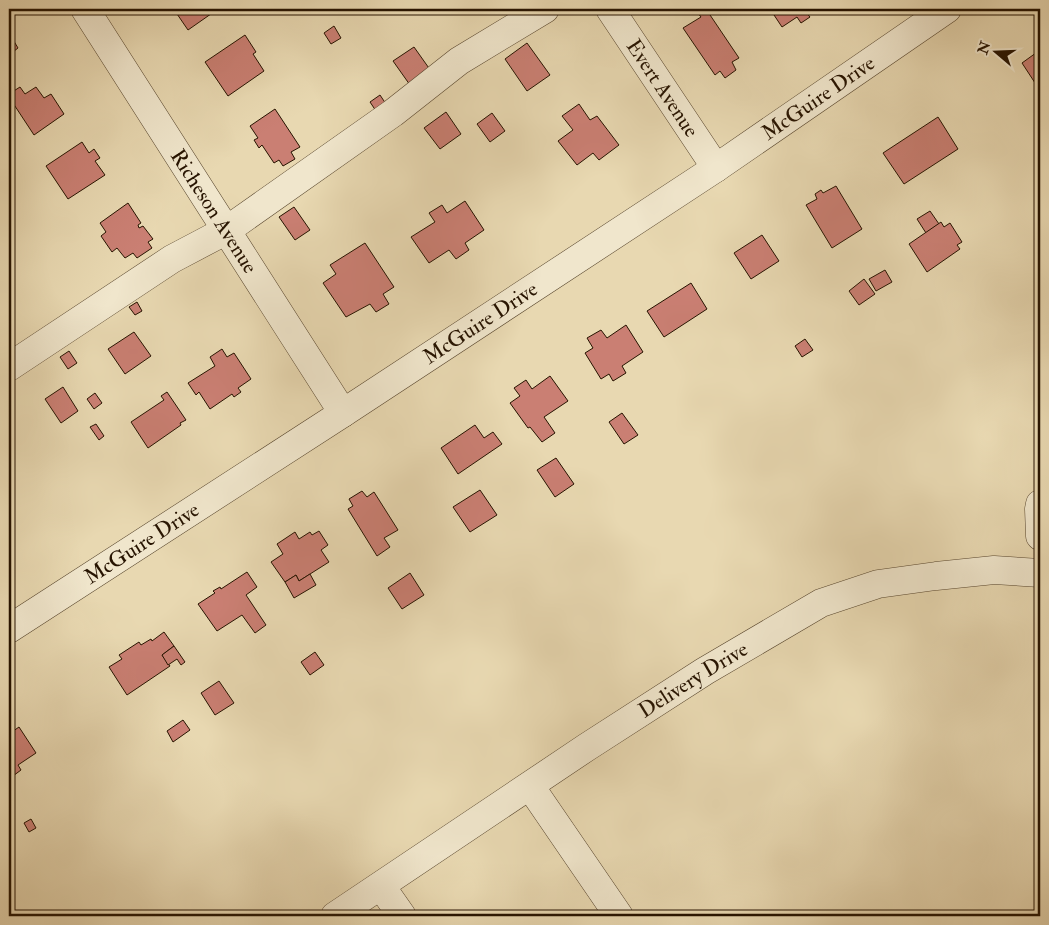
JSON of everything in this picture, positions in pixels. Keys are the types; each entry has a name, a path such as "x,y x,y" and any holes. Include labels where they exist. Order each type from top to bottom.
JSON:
{"street":[{"name":"Richeson Avenue","path":"85,9 343,413"},
{"path":"9,367 172,259 226,230 393,113 459,61 545,9"},
{"name":"Evert Avenue","path":"610,9 716,168"},
{"name":"McGuire Drive","path":"9,629 716,168 948,9"},
{"path":"1040,504 1040,536"},
{"name":"Delivery Drive","path":"335,916 705,671 821,602 878,584 936,576 994,570 1040,573"},
{"path":"530,786 619,916"},
{"path":"381,886 402,916"}],"building":[{"path":"179,9 218,9 188,30 175,11"},
{"path":"695,9 706,9 739,58 732,62 736,70 725,78 720,71 715,75 683,28 701,17"},
{"path":"770,9 811,9 806,12 810,17 801,23 797,17 782,27"},
{"path":"334,26 341,38 331,44 324,33"},
{"path":"9,33 18,48 9,55"},
{"path":"245,35 256,52 253,54 264,71 228,96 205,62"},
{"path":"527,43 550,75 527,91 505,59"},
{"path":"414,47 431,71 410,85 393,61"},
{"path":"1040,50 1040,88 1039,89 1022,63"},
{"path":"20,87 25,94 36,87 44,98 51,94 64,114 34,135 9,97 9,94"},
{"path":"380,95 386,104 376,111 370,102"},
{"path":"579,104 590,120 597,116 619,145 599,160 593,153 577,165 558,141 573,130 562,116"},
{"path":"275,109 300,147 291,152 295,159 283,166 279,160 274,163 262,145 259,148 254,140 258,138 250,126"},
{"path":"446,112 461,134 440,149 424,128"},
{"path":"492,113 505,131 490,142 477,124"},
{"path":"938,117 958,149 904,184 883,153"},
{"path":"82,142 89,153 94,149 100,158 95,161 105,175 68,199 46,166"},
{"path":"836,186 862,229 832,248 806,205 817,199 815,194 821,190 823,193"},
{"path":"465,201 484,230 465,243 469,250 456,259 449,250 429,263 411,237 435,222 429,213 442,205 447,213"},
{"path":"128,203 141,223 138,225 139,228 143,226 153,239 148,242 152,248 137,258 133,253 125,258 117,248 112,252 101,236 106,232 100,223"},
{"path":"294,207 310,230 295,240 279,217"},
{"path":"930,211 939,224 926,233 917,219"},
{"path":"941,222 944,227 950,223 962,242 957,245 960,249 927,272 909,244"},
{"path":"762,235 779,261 751,279 734,253"},
{"path":"365,243 394,287 383,294 389,304 376,312 370,304 346,317 323,283 336,274 330,265"},
{"path":"885,270 892,282 876,291 869,279"},
{"path":"864,279 875,294 859,305 849,291"},
{"path":"691,283 707,309 664,337 647,311"},
{"path":"137,302 142,311 135,315 129,307"},
{"path":"626,325 643,352 622,366 626,373 613,381 609,374 601,379 585,353 593,348 587,338 601,330 607,338"},
{"path":"134,332 151,356 125,374 108,349"},
{"path":"805,339 813,350 802,357 795,346"},
{"path":"222,349 227,357 234,353 251,379 238,388 241,392 234,397 232,394 210,409 199,392 196,395 188,383 215,366 210,357"},
{"path":"69,351 77,363 68,369 60,357"},
{"path":"550,376 568,401 544,417 555,433 542,442 530,427 528,428 510,403 520,396 514,388 526,380 532,389"},
{"path":"63,387 78,411 61,423 45,399"},
{"path":"167,392 186,420 148,448 131,422 164,400 161,396"},
{"path":"95,393 102,403 94,409 87,399"},
{"path":"622,413 638,435 624,444 609,422"},
{"path":"96,424 104,436 99,440 90,427"},
{"path":"475,425 484,438 493,432 502,444 458,474 441,448"},
{"path":"556,458 574,484 555,497 537,470"},
{"path":"480,490 497,515 470,532 453,507"},
{"path":"362,491 367,497 374,492 398,530 384,538 390,547 377,556 348,509 353,506 349,499"},
{"path":"319,531 328,545 321,550 329,562 299,581 296,575 285,582 271,562 283,554 277,544 295,532 299,539 310,532 312,535"},
{"path":"247,572 257,587 246,595 266,625 255,633 242,615 217,631 198,604 215,593 213,591 220,587 221,589"},
{"path":"410,573 424,595 402,609 388,588"},
{"path":"310,574 316,585 294,598 285,582 296,575 299,581"},
{"path":"164,632 174,646 162,655 170,666 127,695 109,667 122,659 119,655 139,642 141,645 151,639 152,641"},
{"path":"174,646 185,662 181,665 177,659 168,665 162,655"},
{"path":"315,652 324,665 310,675 301,662"},
{"path":"219,681 234,703 215,715 201,693"},
{"path":"183,720 190,730 173,742 167,731"},
{"path":"19,727 36,753 18,765 21,770 9,779 9,734"},
{"path":"31,819 36,828 29,832 24,823"}]}
